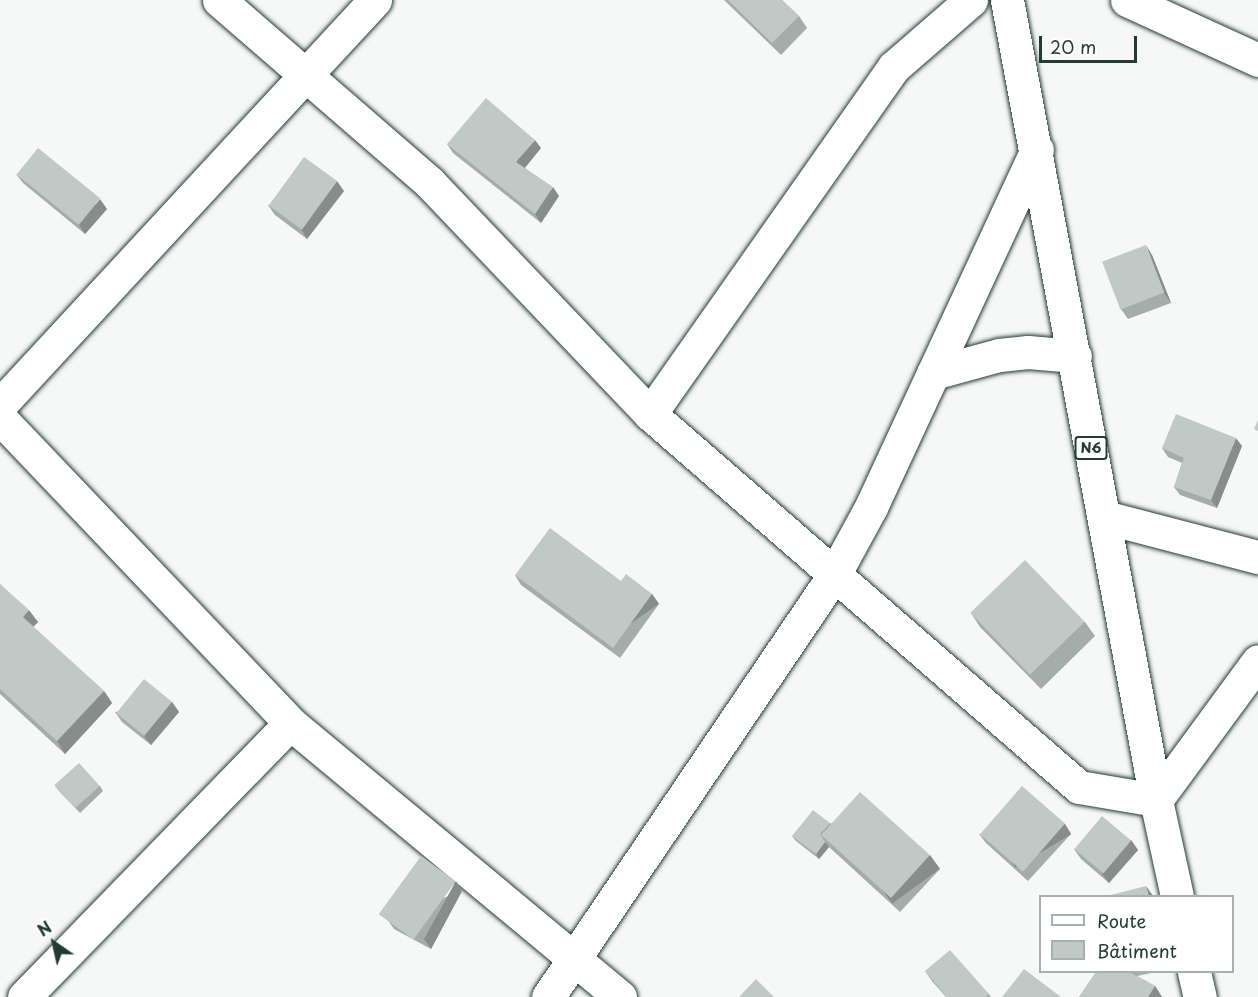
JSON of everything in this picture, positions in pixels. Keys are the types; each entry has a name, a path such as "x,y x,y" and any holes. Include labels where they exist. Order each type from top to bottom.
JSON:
{"main road":[{"path":"219,0 430,183 650,414 1079,787 1156,800 1258,661"},
{"path":"0,405 303,75 375,0"},
{"path":"650,414 894,67 971,0"},
{"name":"N6","path":"1007,0 1037,150 1156,800 1177,895"},
{"path":"1127,0 1258,60"},
{"path":"548,997 834,575 933,373 1037,150"},
{"path":"933,373 999,355 1028,352 1075,356"},
{"path":"0,418 290,723 620,997"},
{"path":"1104,517 1258,557"},
{"path":"24,997 290,723"}],"building":[{"path":"728,0 782,0 799,16 772,43"},
{"path":"486,98 535,140 516,162 553,187 535,214 447,144"},
{"path":"38,148 100,198 79,225 17,174"},
{"path":"304,157 337,181 302,230 269,206"},
{"path":"1146,245 1164,293 1120,309 1102,262"},
{"path":"1176,414 1236,438 1211,500 1174,487 1184,458 1162,448"},
{"path":"550,528 621,581 626,574 652,594 613,648 515,575"},
{"path":"1025,560 1085,622 1030,675 970,613"},
{"path":"0,584 29,610 23,617 104,691 57,741 0,689"},
{"path":"144,679 172,702 144,736 116,713"},
{"path":"79,763 100,786 75,808 54,785"},
{"path":"1022,786 1065,823 1023,872 980,834"},
{"path":"860,792 930,855 891,898 821,835"},
{"path":"813,810 830,823 820,834 825,842 816,854 792,836"},
{"path":"1102,816 1131,840 1103,873 1074,849"},
{"path":"421,856 456,881 413,940 379,914"},
{"path":"1146,886 1148,895 1111,895"},
{"path":"950,950 989,994 986,997 947,997 925,971"},
{"path":"1024,969 1061,997 1002,997"},
{"path":"1095,973 1131,973 1155,986 1148,997 1079,997"},
{"path":"756,979 774,997 739,997"}]}
